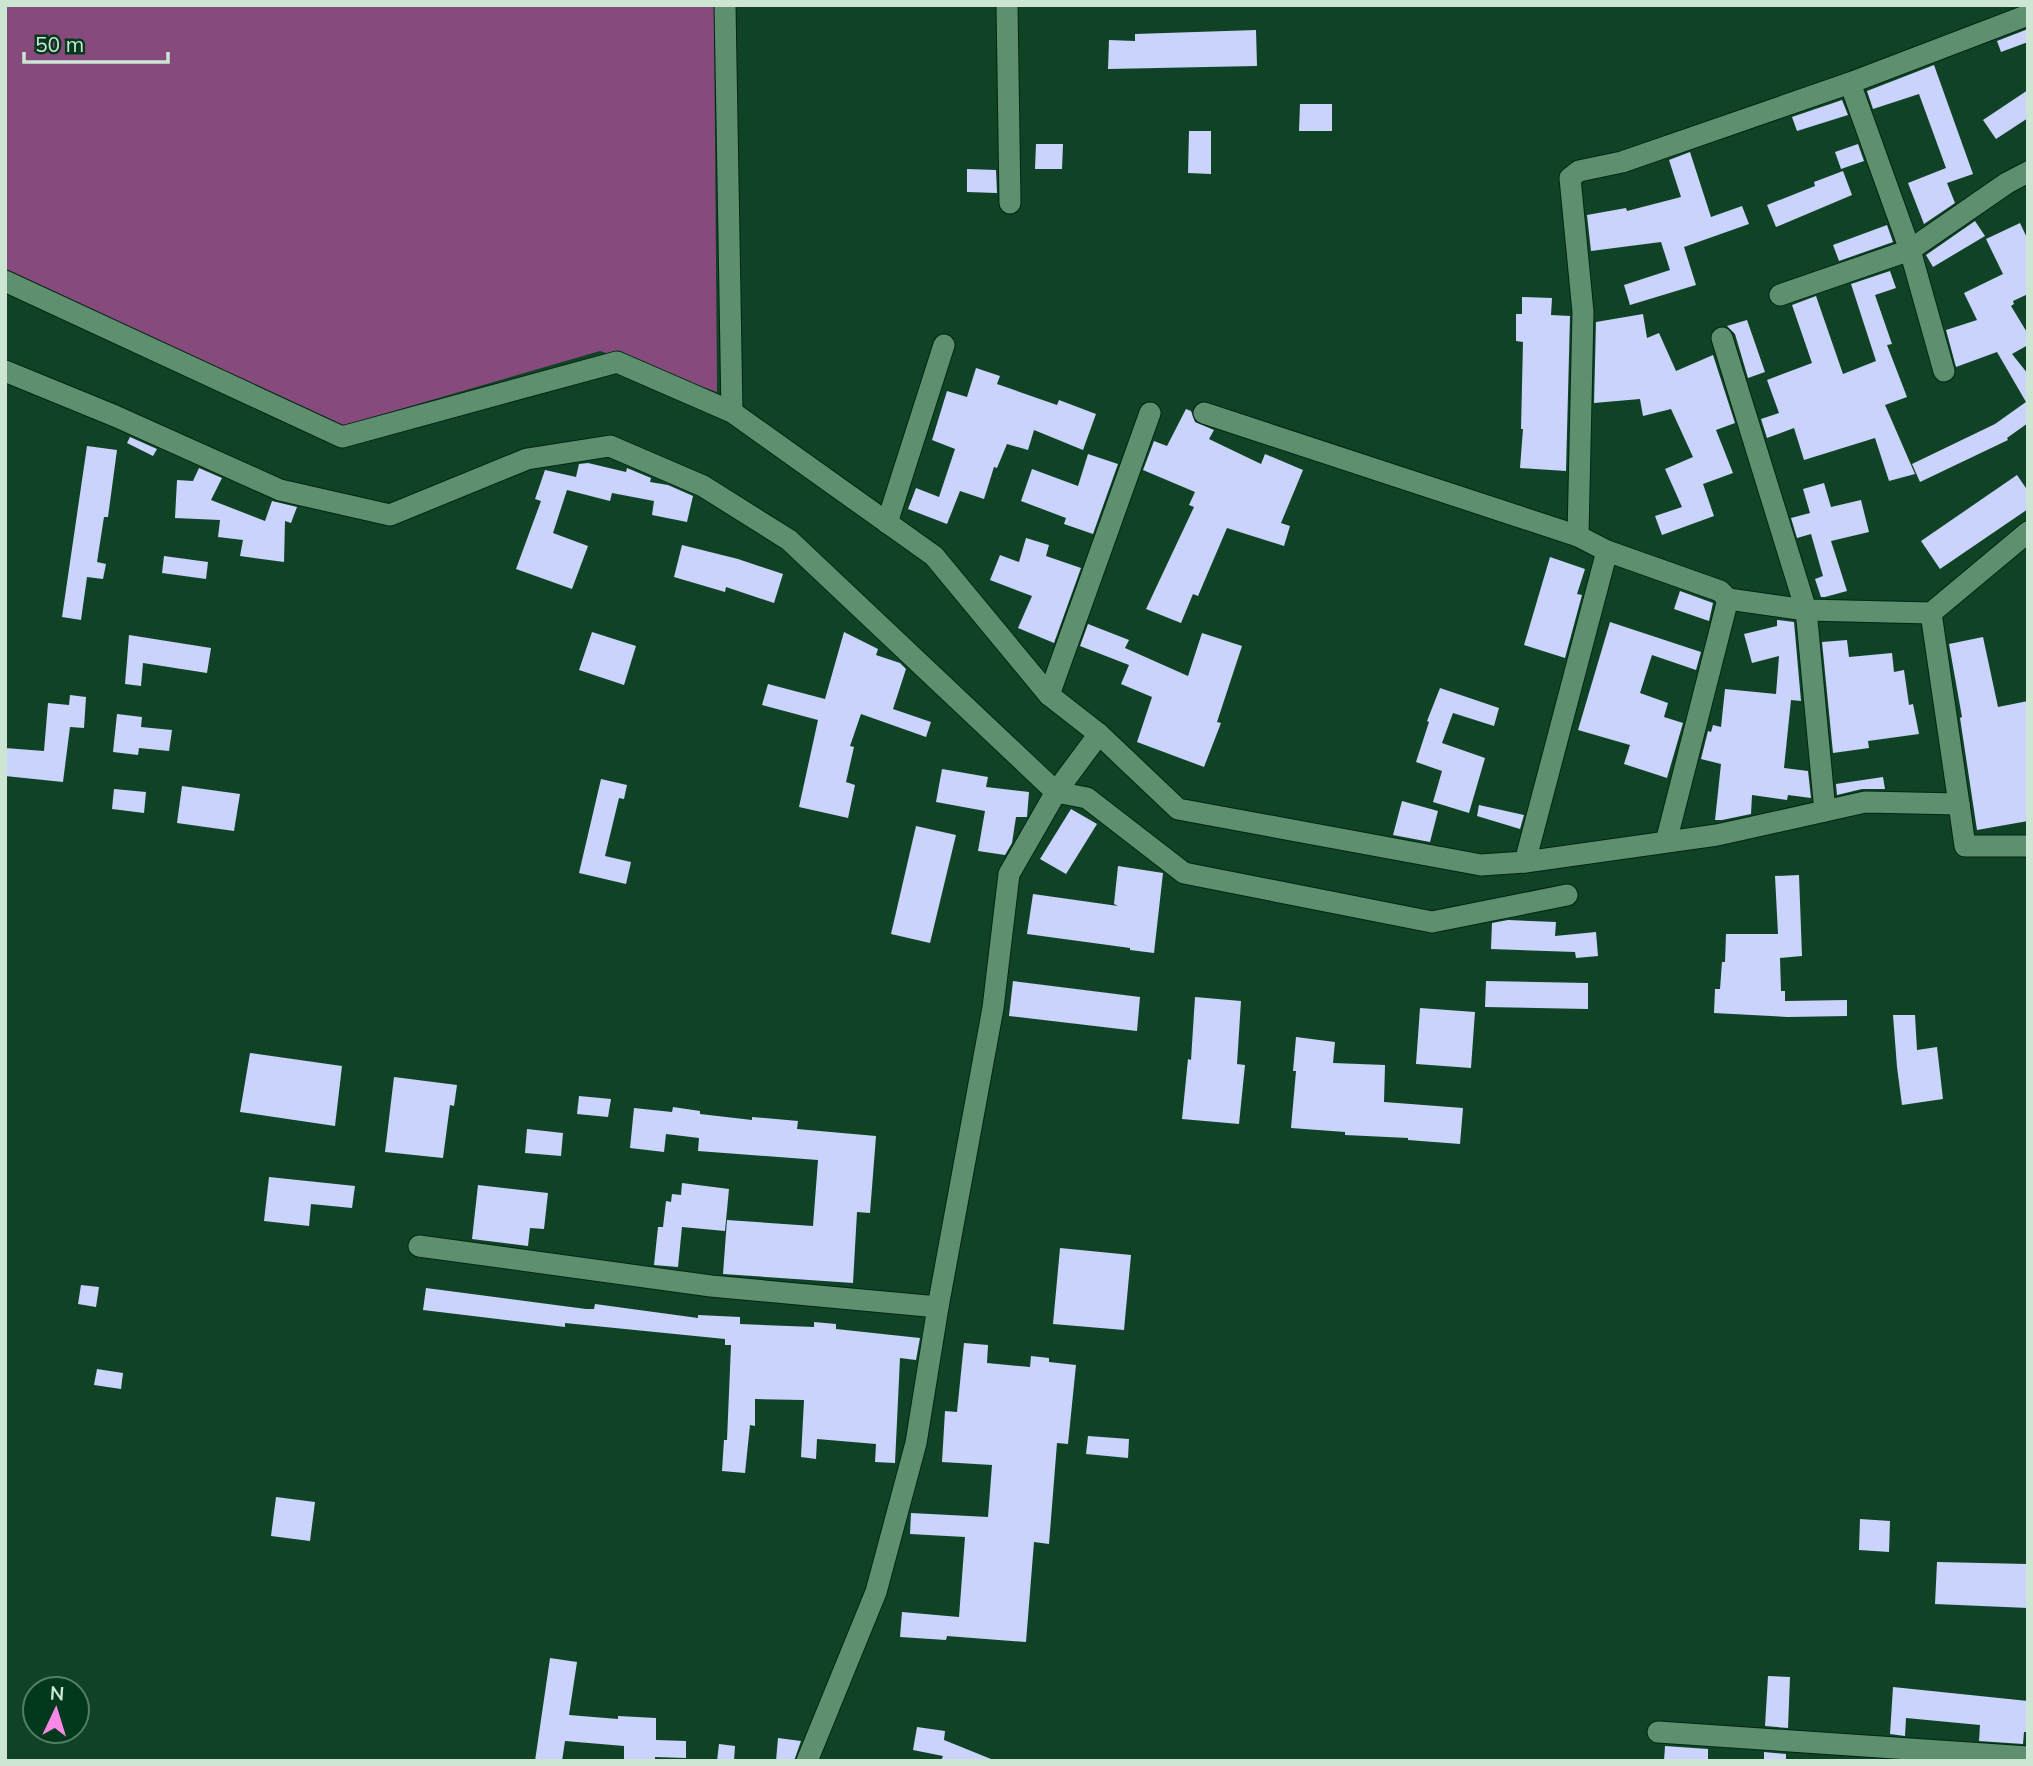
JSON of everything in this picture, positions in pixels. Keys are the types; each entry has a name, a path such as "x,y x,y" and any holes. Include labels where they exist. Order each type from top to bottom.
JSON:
{"street":[{"path":"725,5 732,412"},
{"path":"1007,5 1010,203"},
{"path":"1577,536 1583,312 1570,178 1578,171 1622,162 1850,83 2028,15"},
{"path":"1850,83 1910,250 1944,371"},
{"path":"1780,295 1910,250 2007,183 2028,172"},
{"path":"5,281 342,437 617,362 732,412 934,556 1049,695 1099,734 1178,809 1481,865 1525,862 1717,835 1865,802 1959,804"},
{"path":"1722,338 1806,610 1825,811"},
{"path":"887,523 944,345"},
{"path":"5,371 115,416 280,490 390,515 527,459 610,446 702,486 789,540 1056,792 1087,798 1184,873 1432,922 1567,895"},
{"path":"1204,413 1577,536 1607,551 1720,592 1728,599 1806,610 1931,612 2028,532"},
{"path":"1049,695 1150,414"},
{"path":"1525,862 1607,551"},
{"path":"1666,842 1728,599"},
{"path":"1931,612 1965,846 2028,846"},
{"path":"807,1761 876,1592 916,1443 993,1008 1009,874 1056,792 1099,734"},
{"path":"419,1246 711,1286 938,1307"},
{"path":"1658,1732 2028,1757"}],"shaded area":[{"path":"5,5 714,5 717,392 600,351 335,428 5,278"}],"building":[{"path":"2028,29 2028,42 2001,52 1997,41"},
{"path":"1256,30 1257,66 1108,69 1109,40 1135,41 1135,34"},
{"path":"1934,65 1973,174 1947,183 1955,203 1924,224 1908,183 1946,168 1919,94 1873,109 1867,91"},
{"path":"2028,90 2028,118 1996,139 1983,120"},
{"path":"1842,100 1848,115 1797,131 1792,117"},
{"path":"1300,104 1332,104 1332,131 1299,131"},
{"path":"1189,131 1211,131 1211,174 1188,173"},
{"path":"1036,144 1063,144 1062,169 1035,169"},
{"path":"1858,144 1864,161 1841,169 1835,152"},
{"path":"1690,152 1711,217 1742,206 1749,224 1684,247 1696,285 1630,305 1624,285 1670,270 1661,242 1591,251 1587,215 1626,208 1627,211 1681,197 1669,160"},
{"path":"967,169 996,170 997,193 967,192"},
{"path":"1843,171 1852,195 1776,227 1767,205 1815,186 1814,182"},
{"path":"1975,221 1985,236 1933,267 1926,255"},
{"path":"2020,223 2028,240 2028,294 2013,301 2011,306 2028,334 2028,345 2012,354 2028,374 2028,423 2007,438 2008,440 1920,482 1912,464 1995,424 2026,402 1997,352 1956,367 1946,330 1977,320 1964,293 2003,274 1986,239"},
{"path":"1887,225 1893,242 1839,261 1833,245"},
{"path":"1890,271 1896,288 1875,295 1892,344 1887,345 1907,397 1885,405 1915,474 1889,481 1875,438 1804,460 1794,428 1767,438 1761,419 1779,413 1767,380 1812,363 1792,305 1816,296 1843,374 1876,361 1851,284"},
{"path":"1522,297 1552,298 1551,315 1570,316 1566,471 1520,468 1523,342 1516,341 1516,314 1522,314"},
{"path":"1643,314 1647,338 1659,333 1676,371 1713,355 1735,423 1716,430 1733,473 1703,484 1714,516 1662,535 1655,516 1682,507 1665,469 1693,457 1671,409 1643,416 1640,399 1594,403 1596,322"},
{"path":"1747,320 1765,372 1748,378 1735,334 1727,326"},
{"path":"976,368 1000,376 997,384 1057,405 1059,400 1096,414 1083,450 1034,430 1028,450 1007,444 997,468 994,467 984,499 960,491 947,524 908,509 916,488 939,497 955,449 932,440 947,391 967,397"},
{"path":"1186,409 1191,411 1195,422 1214,430 1209,439 1261,464 1265,454 1303,470 1281,523 1290,526 1284,546 1227,528 1198,596 1193,594 1181,623 1146,609 1194,507 1189,505 1195,492 1143,470 1154,441 1167,446"},
{"path":"130,437 157,449 153,456 127,443"},
{"path":"87,446 117,450 108,517 104,517 97,562 106,564 103,579 87,577 81,620 62,617"},
{"path":"1088,454 1118,464 1093,534 1064,524 1066,518 1021,501 1032,469 1078,486"},
{"path":"588,463 626,472 627,468 651,478 650,482 668,485 693,496 687,522 652,515 654,501 612,493 610,501 567,490 553,533 588,546 572,589 516,569 541,501 535,499 545,470 576,477 579,464"},
{"path":"199,468 222,478 211,500 265,521 272,501 297,507 291,523 285,521 284,562 240,556 243,540 218,537 220,520 175,518 177,480 193,481"},
{"path":"2017,475 2028,491 2028,509 1940,569 1921,541"},
{"path":"1824,483 1831,507 1861,500 1869,532 1831,541 1847,591 1821,597 1815,579 1823,576 1811,534 1797,538 1791,518 1810,513 1803,489"},
{"path":"1026,538 1049,545 1046,556 1081,568 1054,643 1018,628 1032,596 990,580 1000,555 1019,562"},
{"path":"682,545 783,574 774,603 726,587 725,592 674,577"},
{"path":"164,556 208,562 206,579 162,573"},
{"path":"1550,557 1585,569 1577,594 1582,595 1565,658 1524,645"},
{"path":"1680,591 1713,603 1709,621 1674,609"},
{"path":"1777,620 1794,622 1801,701 1791,700 1784,768 1808,771 1811,798 1788,795 1787,800 1752,795 1751,814 1715,820 1721,764 1701,759 1708,731 1711,732 1713,725 1721,727 1725,689 1776,694 1779,656 1752,663 1744,634 1777,626"},
{"path":"1610,622 1701,652 1696,670 1652,655 1640,693 1668,703 1664,717 1683,723 1667,778 1624,764 1630,745 1578,730"},
{"path":"1088,624 1129,640 1125,648 1188,676 1202,633 1242,646 1217,722 1221,723 1204,767 1137,742 1152,697 1121,684 1129,665 1080,646"},
{"path":"592,632 636,646 624,685 579,670"},
{"path":"844,632 878,649 876,655 900,663 906,669 893,709 931,722 926,737 861,714 850,746 854,747 846,782 855,785 848,818 799,807 818,720 762,705 768,684 825,699"},
{"path":"129,635 211,648 207,673 143,663 141,686 125,684"},
{"path":"1983,637 1998,707 2028,701 2028,821 1977,830 1949,644"},
{"path":"1847,640 1849,657 1892,653 1894,672 1904,670 1909,705 1913,704 1919,734 1868,741 1869,748 1833,753 1822,642"},
{"path":"1440,688 1499,708 1494,726 1453,713 1442,743 1485,758 1469,813 1433,802 1442,771 1416,762 1429,722 1427,721"},
{"path":"70,695 86,697 84,728 70,727 63,782 5,776 5,748 44,751 48,703 69,705"},
{"path":"117,714 142,717 141,727 172,730 169,751 139,748 138,755 113,752"},
{"path":"942,769 988,777 986,787 1029,792 1027,817 1016,817 1012,843 1005,855 978,851 985,811 936,802"},
{"path":"1883,777 1885,789 1862,789 1837,795 1836,784"},
{"path":"601,779 627,785 624,799 619,798 605,856 631,862 626,884 579,873"},
{"path":"182,786 240,794 234,831 177,823"},
{"path":"114,789 146,792 144,813 112,809"},
{"path":"1402,801 1438,811 1430,842 1393,835"},
{"path":"1479,805 1524,815 1520,829 1477,816"},
{"path":"1071,809 1097,824 1066,874 1040,859"},
{"path":"916,826 956,835 930,943 891,934"},
{"path":"1118,866 1163,873 1154,953 1027,934 1033,894 1118,906 1114,904"},
{"path":"1799,875 1802,956 1780,958 1781,991 1785,991 1785,1001 1847,1000 1847,1016 1788,1017 1714,1013 1715,989 1720,989 1722,962 1725,962 1726,934 1778,934 1775,876"},
{"path":"1508,920 1556,922 1555,936 1596,932 1598,956 1576,958 1575,952 1491,949 1492,923"},
{"path":"1013,981 1140,997 1137,1031 1009,1016"},
{"path":"1486,981 1588,983 1588,1009 1485,1007"},
{"path":"1195,997 1241,1001 1237,1064 1245,1065 1239,1124 1182,1119 1188,1059 1191,1060"},
{"path":"1420,1008 1475,1012 1471,1068 1416,1064"},
{"path":"1893,1015 1915,1015 1917,1050 1937,1047 1943,1099 1902,1105"},
{"path":"1296,1037 1335,1042 1333,1063 1385,1065 1384,1102 1463,1108 1460,1144 1291,1128"},
{"path":"250,1053 342,1066 335,1126 240,1112"},
{"path":"394,1077 457,1085 454,1106 450,1105 443,1158 385,1152"},
{"path":"579,1096 611,1099 608,1117 577,1114"},
{"path":"673,1107 700,1111 700,1114 752,1120 752,1117 798,1121 797,1129 876,1136 870,1213 857,1212 853,1283 723,1274 727,1220 813,1226 818,1160 698,1151 699,1138 666,1134 664,1152 630,1148 634,1108 672,1112"},
{"path":"527,1129 563,1133 561,1156 525,1153"},
{"path":"269,1177 355,1186 352,1208 311,1204 309,1226 264,1221"},
{"path":"682,1183 729,1189 725,1231 682,1227 678,1267 654,1265 658,1227 663,1227 666,1201 671,1202 672,1194 681,1195"},
{"path":"478,1185 548,1193 544,1229 530,1228 528,1246 472,1239"},
{"path":"1060,1248 1131,1255 1124,1330 1053,1324"},
{"path":"81,1285 99,1287 96,1307 78,1304"},
{"path":"426,1288 586,1309 594,1309 595,1304 698,1318 698,1315 740,1317 740,1324 814,1327 814,1322 836,1324 836,1329 920,1338 916,1360 900,1358 895,1463 875,1462 876,1444 817,1439 816,1459 801,1457 804,1400 755,1399 755,1426 750,1425 745,1473 722,1471 724,1440 727,1440 731,1345 725,1345 725,1339 565,1323 565,1327 423,1310"},
{"path":"964,1343 988,1345 987,1363 1030,1367 1031,1356 1049,1358 1049,1362 1076,1365 1068,1444 1057,1443 1049,1544 1034,1542 1026,1642 947,1636 946,1640 900,1637 902,1612 959,1617 965,1537 910,1534 911,1513 988,1517 992,1465 942,1462 945,1411 957,1412"},
{"path":"97,1369 123,1373 121,1389 94,1385"},
{"path":"1088,1436 1129,1439 1128,1458 1086,1454"},
{"path":"276,1497 315,1502 310,1541 271,1536"},
{"path":"1860,1519 1890,1521 1889,1552 1859,1550"},
{"path":"1937,1562 2028,1564 2028,1608 1935,1604"},
{"path":"550,1658 577,1662 569,1715 618,1719 618,1716 656,1718 656,1740 686,1741 686,1758 655,1757 655,1761 624,1761 624,1746 565,1741 562,1761 535,1761"},
{"path":"1768,1676 1790,1677 1788,1728 1765,1726"},
{"path":"1893,1687 2028,1701 2028,1732 2024,1732 2023,1744 1979,1741 1980,1725 1906,1718 1905,1736 1890,1734"},
{"path":"917,1727 945,1731 944,1740 996,1761 941,1761 943,1756 913,1750"},
{"path":"778,1738 801,1741 794,1761 776,1761"},
{"path":"719,1744 735,1746 734,1761 717,1761"},
{"path":"1665,1746 1708,1749 1708,1761 1664,1761"},
{"path":"1764,1752 1786,1754 1786,1761 1764,1761"}]}
